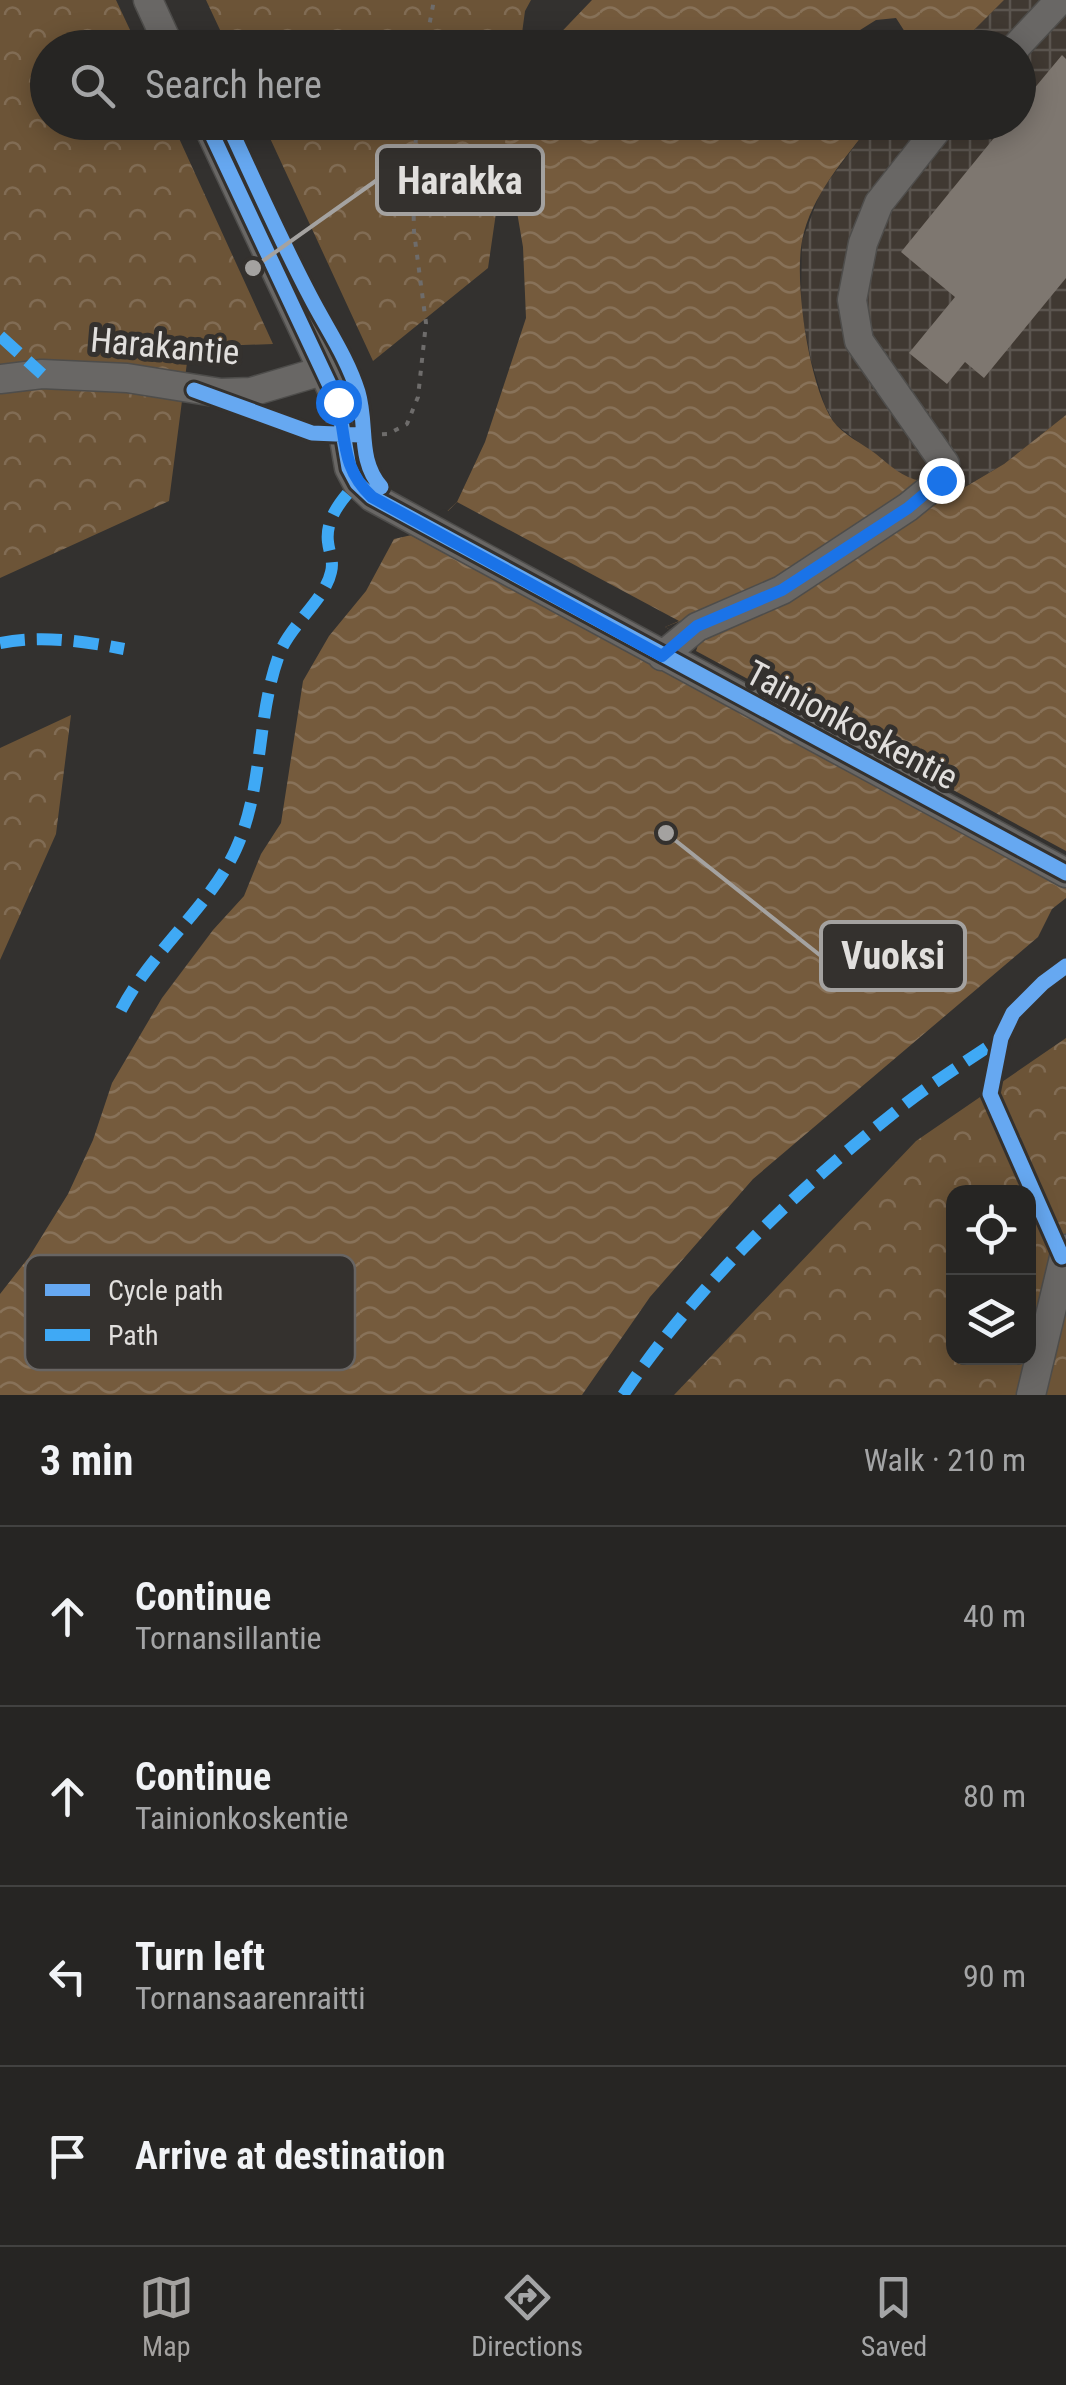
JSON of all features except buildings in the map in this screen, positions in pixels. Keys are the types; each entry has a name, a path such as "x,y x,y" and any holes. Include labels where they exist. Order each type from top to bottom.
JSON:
{"street":[{"path":"148,0 162,30"},
{"path":"1031,30 1060,0"},
{"name":"Tainionkoskentie","path":"214,140 322,371 359,433 349,468 357,483 372,497 1066,874"},
{"path":"662,656 697,626 782,590 908,508 941,480 945,464 858,341 852,300 862,244 879,203 929,140"},
{"name":"Harakantie","path":"0,379 42,374 127,378 221,392 251,392 322,371"},
{"path":"1030,1395 1065,1257"}],"path":[{"path":"428,30 434,0"},
{"path":"359,433 388,434 407,424 418,398 426,323 414,232 416,140"}],"shaded area":[{"path":"1004,0 1066,0 1066,415 1004,464 949,496 921,481 905,478 835,424 825,406 811,360 801,308 802,241 821,191 859,140 1036,140 1036,30 974,30"}],"green space":[{"path":"0,0 116,0 130,30 30,30 30,140 180,140 273,344 189,347 169,501 0,578"},
{"path":"206,0 531,0 522,30 220,30"},
{"path":"271,140 507,140 488,268 373,361"},
{"path":"71,715 56,834 0,960 0,748"},
{"path":"1066,1038 1066,1395 674,1395 916,1141"}],"water":[{"path":"592,0 1004,0 974,30 904,30 896,18 876,20 860,30 563,30"},
{"path":"859,140 830,178 806,224 800,282 806,334 817,384 833,421 897,471 921,481 897,509 775,584 665,627 698,645 709,626 852,554 1004,464 1066,415 1066,898 1052,909 1038,937 753,1179 650,1297 582,1395 0,1395 0,1294 25,1262 25,1370 355,1370 355,1255 30,1255 68,1194 93,1140 112,1083 162,998 244,896 261,854 281,823 303,681 329,636 366,591 394,539 425,532 457,502 485,442 526,318 523,247 505,142"}],"pier":[{"path":"457,502 679,621 665,627 698,645 696,651 1066,851 1066,885 403,531 423,527"}],"marked path":[{"path":"0,336 42,374"},
{"path":"121,1010 148,968 212,890 236,849 251,801 279,655 327,582 332,564 329,525 340,503 357,483"},
{"path":"0,643 62,640 124,649"},
{"path":"623,1395 683,1316 786,1206 900,1108 1001,1038"}],"cycle path":[{"path":"214,140 338,403 349,468 357,483 372,497 1066,873"},
{"path":"235,140 353,379 361,405 369,465 381,487"},
{"path":"194,390 312,433 360,435"},
{"path":"1062,1257 990,1094 1001,1038 1013,1013 1066,966"}],"place":[{"name":"Harakka","path":"253,268"},
{"name":"Vuoksi","path":"666,833"}],"route":[{"path":"338,402 349,468 357,483 372,497 662,656 697,626 782,590 908,508 941,480"}]}
